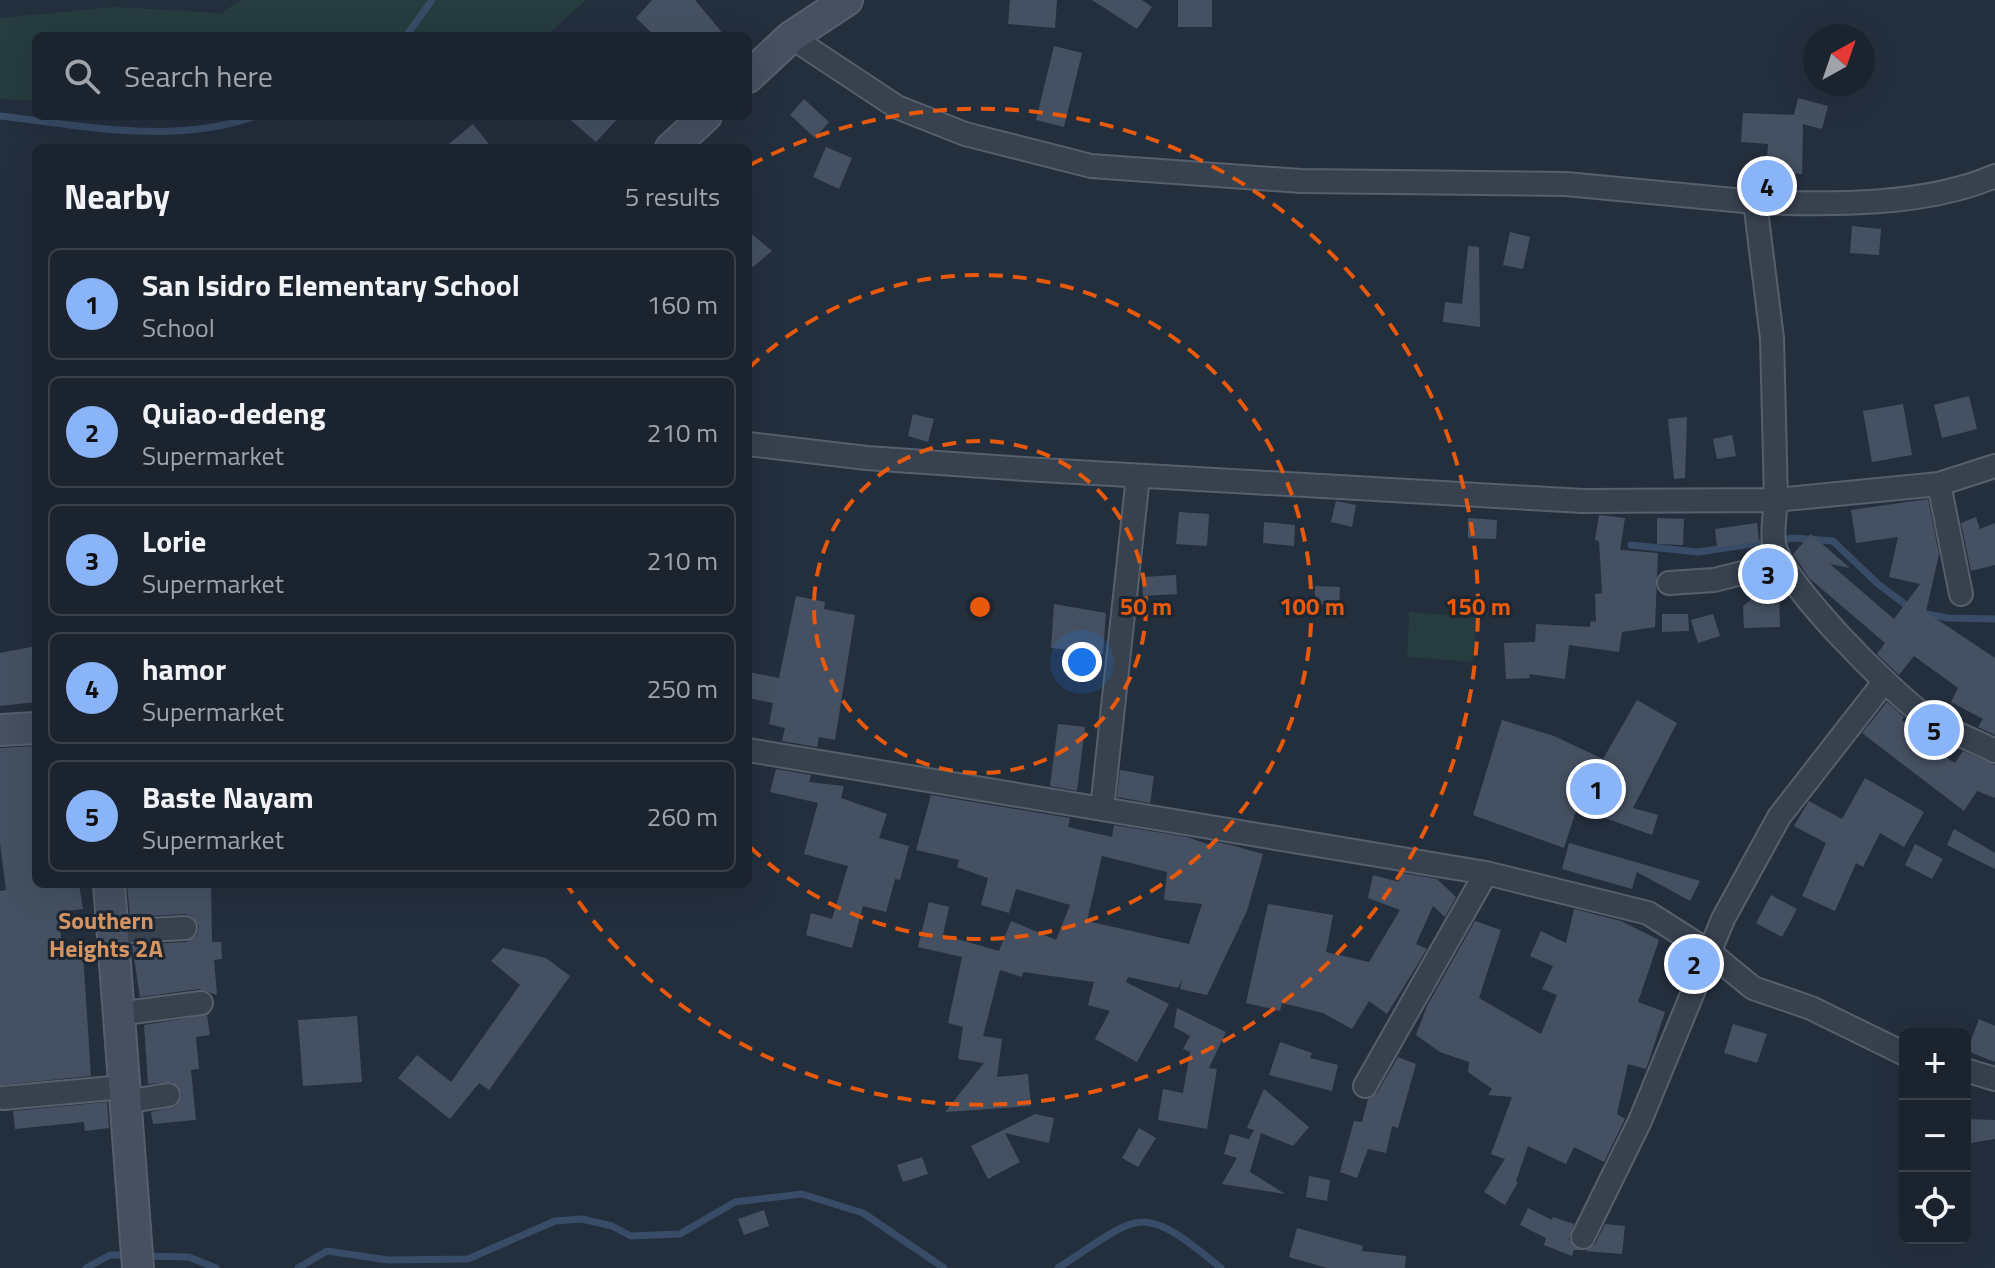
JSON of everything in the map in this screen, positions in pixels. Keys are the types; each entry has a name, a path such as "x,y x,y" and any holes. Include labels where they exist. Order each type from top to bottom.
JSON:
{"street":[{"path":"752,73 791,37 847,0"},
{"path":"791,37 897,107 965,134 1091,166 1301,181 1566,184 1800,204 1935,195 1962,190 1995,176"},
{"path":"675,144 702,120"},
{"path":"1755,202 1772,338 1777,548 1865,664 1928,718 1995,751"},
{"path":"752,444 867,458 1583,501 1776,500 1939,484 1995,466"},
{"path":"1102,809 1138,476"},
{"path":"1939,484 1961,594"},
{"path":"1669,583 1714,580 1777,548"},
{"path":"1583,1237 1640,1121 1708,951 1779,817 1885,681"},
{"path":"0,730 32,728"},
{"path":"752,751 1486,873 1648,913 1708,951 1753,988 1798,1002 1899,1051"},
{"path":"1365,1086 1486,873"},
{"path":"109,888 137,1258"},
{"path":"113,932 185,928"},
{"path":"117,1014 201,1003"},
{"path":"1971,1072 1995,1079"},
{"path":"3,1098 168,1095"}],"green space":[{"path":"241,0 586,0 550,32 32,32 32,101 0,99 0,18 115,7 221,13"},
{"path":"1409,612 1477,617 1473,662 1407,657"}],"building":[{"path":"652,0 695,0 722,32 651,32 636,18"},
{"path":"1010,0 1057,0 1055,28 1008,24"},
{"path":"1092,0 1142,0 1152,7 1137,29"},
{"path":"1178,0 1212,0 1212,27 1178,27"},
{"path":"1054,46 1082,53 1064,127 1036,120"},
{"path":"1798,98 1828,106 1822,129 1803,124 1802,174 1766,173 1768,144 1741,142 1743,113 1794,115"},
{"path":"804,99 829,122 815,138 790,115"},
{"path":"571,120 616,120 596,142"},
{"path":"473,124 489,144 449,144"},
{"path":"826,147 852,158 839,189 813,177"},
{"path":"1852,226 1881,229 1879,255 1850,253"},
{"path":"1510,232 1530,237 1523,269 1503,265"},
{"path":"752,234 772,251 752,268"},
{"path":"1468,246 1479,247 1480,327 1443,322 1445,302 1462,304"},
{"path":"1969,396 1977,429 1942,438 1934,405"},
{"path":"1903,404 1912,455 1872,462 1863,411"},
{"path":"913,414 934,419 928,442 908,436"},
{"path":"1687,417 1685,478 1674,479 1668,419"},
{"path":"1732,435 1736,456 1717,459 1713,439"},
{"path":"1928,499 1939,554 1926,612 1995,658 1995,735 1978,727 1983,719 1951,702 1958,688 1914,656 1899,675 1877,654 1885,643 1809,578 1793,554 1811,534 1850,568 1830,564 1894,619 1920,584 1889,577 1898,537 1856,543 1851,510"},
{"path":"1336,501 1356,505 1352,527 1331,522"},
{"path":"1179,512 1209,514 1207,546 1176,544"},
{"path":"1599,515 1625,518 1620,550 1658,553 1655,627 1622,632 1619,652 1569,645 1565,679 1529,674 1530,678 1506,679 1504,643 1535,642 1536,624 1590,627 1591,621 1596,622 1595,594 1602,593 1599,541 1595,540"},
{"path":"1976,517 1980,529 1995,523 1995,565 1971,571 1961,523"},
{"path":"1468,518 1497,520 1496,539 1468,538"},
{"path":"1657,518 1684,519 1683,545 1657,544"},
{"path":"1264,522 1295,525 1294,546 1263,543"},
{"path":"1757,523 1759,542 1717,547 1715,529"},
{"path":"1176,575 1177,594 1143,596 1142,577"},
{"path":"1776,579 1783,590 1779,594 1780,627 1744,628 1743,606"},
{"path":"1315,586 1340,587 1339,605 1315,604"},
{"path":"796,596 825,602 824,609 855,615 835,740 819,737 817,747 782,741 785,728 769,724 773,703 752,699 752,673 779,678"},
{"path":"1054,604 1106,613 1103,654 1051,648"},
{"path":"1662,614 1688,614 1689,631 1662,632"},
{"path":"1713,614 1720,636 1698,643 1691,620"},
{"path":"32,647 32,702 0,706 0,653"},
{"path":"1637,700 1677,723 1633,808 1658,815 1652,835 1577,808 1564,848 1473,815 1502,720 1554,736 1603,759"},
{"path":"1887,702 1904,717 1902,720 1928,741 1925,744 1955,763 1963,751 1995,765 1995,798 1977,791 1964,811 1862,733"},
{"path":"1058,724 1085,727 1077,791 1050,786"},
{"path":"32,746 32,888 80,888 83,909 58,912 63,954 83,953 91,1076 0,1085 0,891 6,890 0,843 0,748"},
{"path":"776,769 811,775 809,782 844,786 841,798 887,814 879,838 909,846 900,880 895,879 886,912 863,906 852,948 806,935 811,913 832,919 848,866 804,854 818,803 770,792"},
{"path":"1120,770 1154,776 1150,803 1117,797"},
{"path":"1865,778 1924,812 1904,847 1880,833 1863,867 1856,863 1835,911 1802,896 1826,843 1794,826 1809,801 1842,819"},
{"path":"931,795 1070,818 1068,827 1112,837 1114,825 1187,837 1210,845 1211,841 1263,854 1247,911 1207,995 1180,989 1182,980 1178,988 1128,977 1126,982 1169,1004 1137,1062 1095,1039 1110,1011 1088,1005 1094,982 1023,972 1022,977 1000,970 983,1036 1002,1039 997,1077 1028,1074 1031,1106 945,1112 984,1063 958,1059 963,1027 948,1023 962,957 918,947 929,902 949,907 943,935 999,951 1011,921 1056,940 1070,905 1016,889 1009,913 981,905 988,878 957,867 959,860 916,850","holes":["1102,856 1167,872 1164,900 1202,904 1189,944 1087,921"]},
{"path":"1954,829 1995,853 1995,869 1947,845"},
{"path":"1569,843 1700,881 1690,901 1637,872 1632,889 1562,869"},
{"path":"1915,844 1943,859 1932,879 1905,865"},
{"path":"1402,873 1437,879 1456,897 1445,917 1433,906 1416,944 1427,949 1387,1014 1369,1001 1352,1029 1323,1013 1282,1003 1280,1011 1246,1003 1268,904 1333,915 1326,952 1369,962 1400,910 1368,898 1373,875 1399,882"},
{"path":"127,888 211,888 212,942 221,942 222,959 214,960 217,995 199,989 140,997 132,945 187,942 197,935 199,926 192,916 185,914 130,917"},
{"path":"1771,895 1797,909 1782,937 1756,923"},
{"path":"1574,909 1621,921 1659,940 1638,1002 1665,1012 1646,1069 1628,1064 1617,1114 1625,1119 1604,1162 1574,1147 1566,1164 1528,1146 1518,1182 1505,1205 1484,1192 1505,1159 1491,1154 1512,1097 1488,1095 1492,1089 1468,1072 1469,1062 1440,1052 1416,1035 1427,1006 1475,921 1501,930 1479,998 1541,1034 1557,995 1542,989 1553,966 1530,956 1541,931 1566,943"},
{"path":"503,948 546,958 570,976 489,1090 479,1083 450,1119 398,1078 417,1055 451,1082 520,985 491,961"},
{"path":"1177,1008 1226,1032 1209,1068 1217,1069 1207,1129 1158,1120 1163,1089 1183,1093 1190,1052 1183,1049 1190,1036 1174,1027"},
{"path":"207,1015 210,1035 196,1037 199,1069 191,1070 196,1120 153,1124 151,1112 176,1106 182,1094 172,1082 148,1084 144,1025"},
{"path":"357,1016 362,1082 303,1086 298,1020"},
{"path":"1979,1019 1995,1026 1995,1062 1971,1053 1971,1040"},
{"path":"1733,1024 1767,1034 1757,1063 1724,1053"},
{"path":"1280,1042 1312,1053 1310,1058 1338,1065 1332,1091 1269,1075"},
{"path":"1398,1057 1416,1064 1398,1128 1392,1126 1386,1153 1368,1149 1357,1178 1340,1172 1354,1121 1362,1122 1368,1099 1377,1093"},
{"path":"1264,1089 1309,1127 1293,1146 1261,1133 1250,1172 1285,1194 1222,1184 1237,1158 1224,1154 1230,1134 1249,1139 1254,1130 1247,1128"},
{"path":"107,1102 109,1128 85,1131 84,1122 15,1129 13,1111"},
{"path":"1035,1114 1054,1118 1049,1143 1005,1133 1020,1162 988,1179 971,1146"},
{"path":"1971,1119 1995,1120 1995,1139 1971,1143"},
{"path":"1139,1128 1156,1138 1138,1167 1122,1158"},
{"path":"922,1157 928,1174 903,1182 897,1165"},
{"path":"1309,1176 1330,1180 1327,1201 1306,1197"},
{"path":"1528,1208 1552,1220 1553,1217 1574,1224 1569,1239 1581,1250 1574,1250 1572,1256 1544,1245 1546,1238 1520,1225"},
{"path":"764,1210 769,1226 744,1235 738,1219"},
{"path":"1605,1224 1625,1226 1622,1254 1585,1251 1595,1244"},
{"path":"1297,1228 1363,1246 1362,1251 1406,1256 1405,1268 1327,1268 1289,1257"}],"waterway":[{"path":"409,32 432,0"},
{"path":"0,116 32,120"},
{"path":"32,120 129,131 193,130 242,120"},
{"path":"1631,545 1698,552 1793,538 1833,541 1878,584 1910,608"},
{"path":"1921,613 1948,618 1995,619"},
{"path":"298,1268 327,1251 388,1260 468,1259 555,1221 582,1219 612,1226 631,1236 680,1234 735,1202 802,1194 863,1213 944,1268"},
{"path":"1058,1268 1107,1236 1140,1222 1155,1224 1172,1232 1221,1268"},
{"path":"86,1268 110,1255 129,1255"},
{"path":"145,1256 189,1257 216,1268"}],"place":[{"name":"hamor","path":"1767,186"},
{"name":"Lorie","path":"1768,574"},
{"name":"Baste Nayam","path":"1934,730"},
{"name":"San Isidro Elementary School","path":"1596,789"},
{"name":"Quiao-dedeng","path":"1694,964"}],"district":[{"name":"Southern Heights 2A","path":"106,935"}]}
